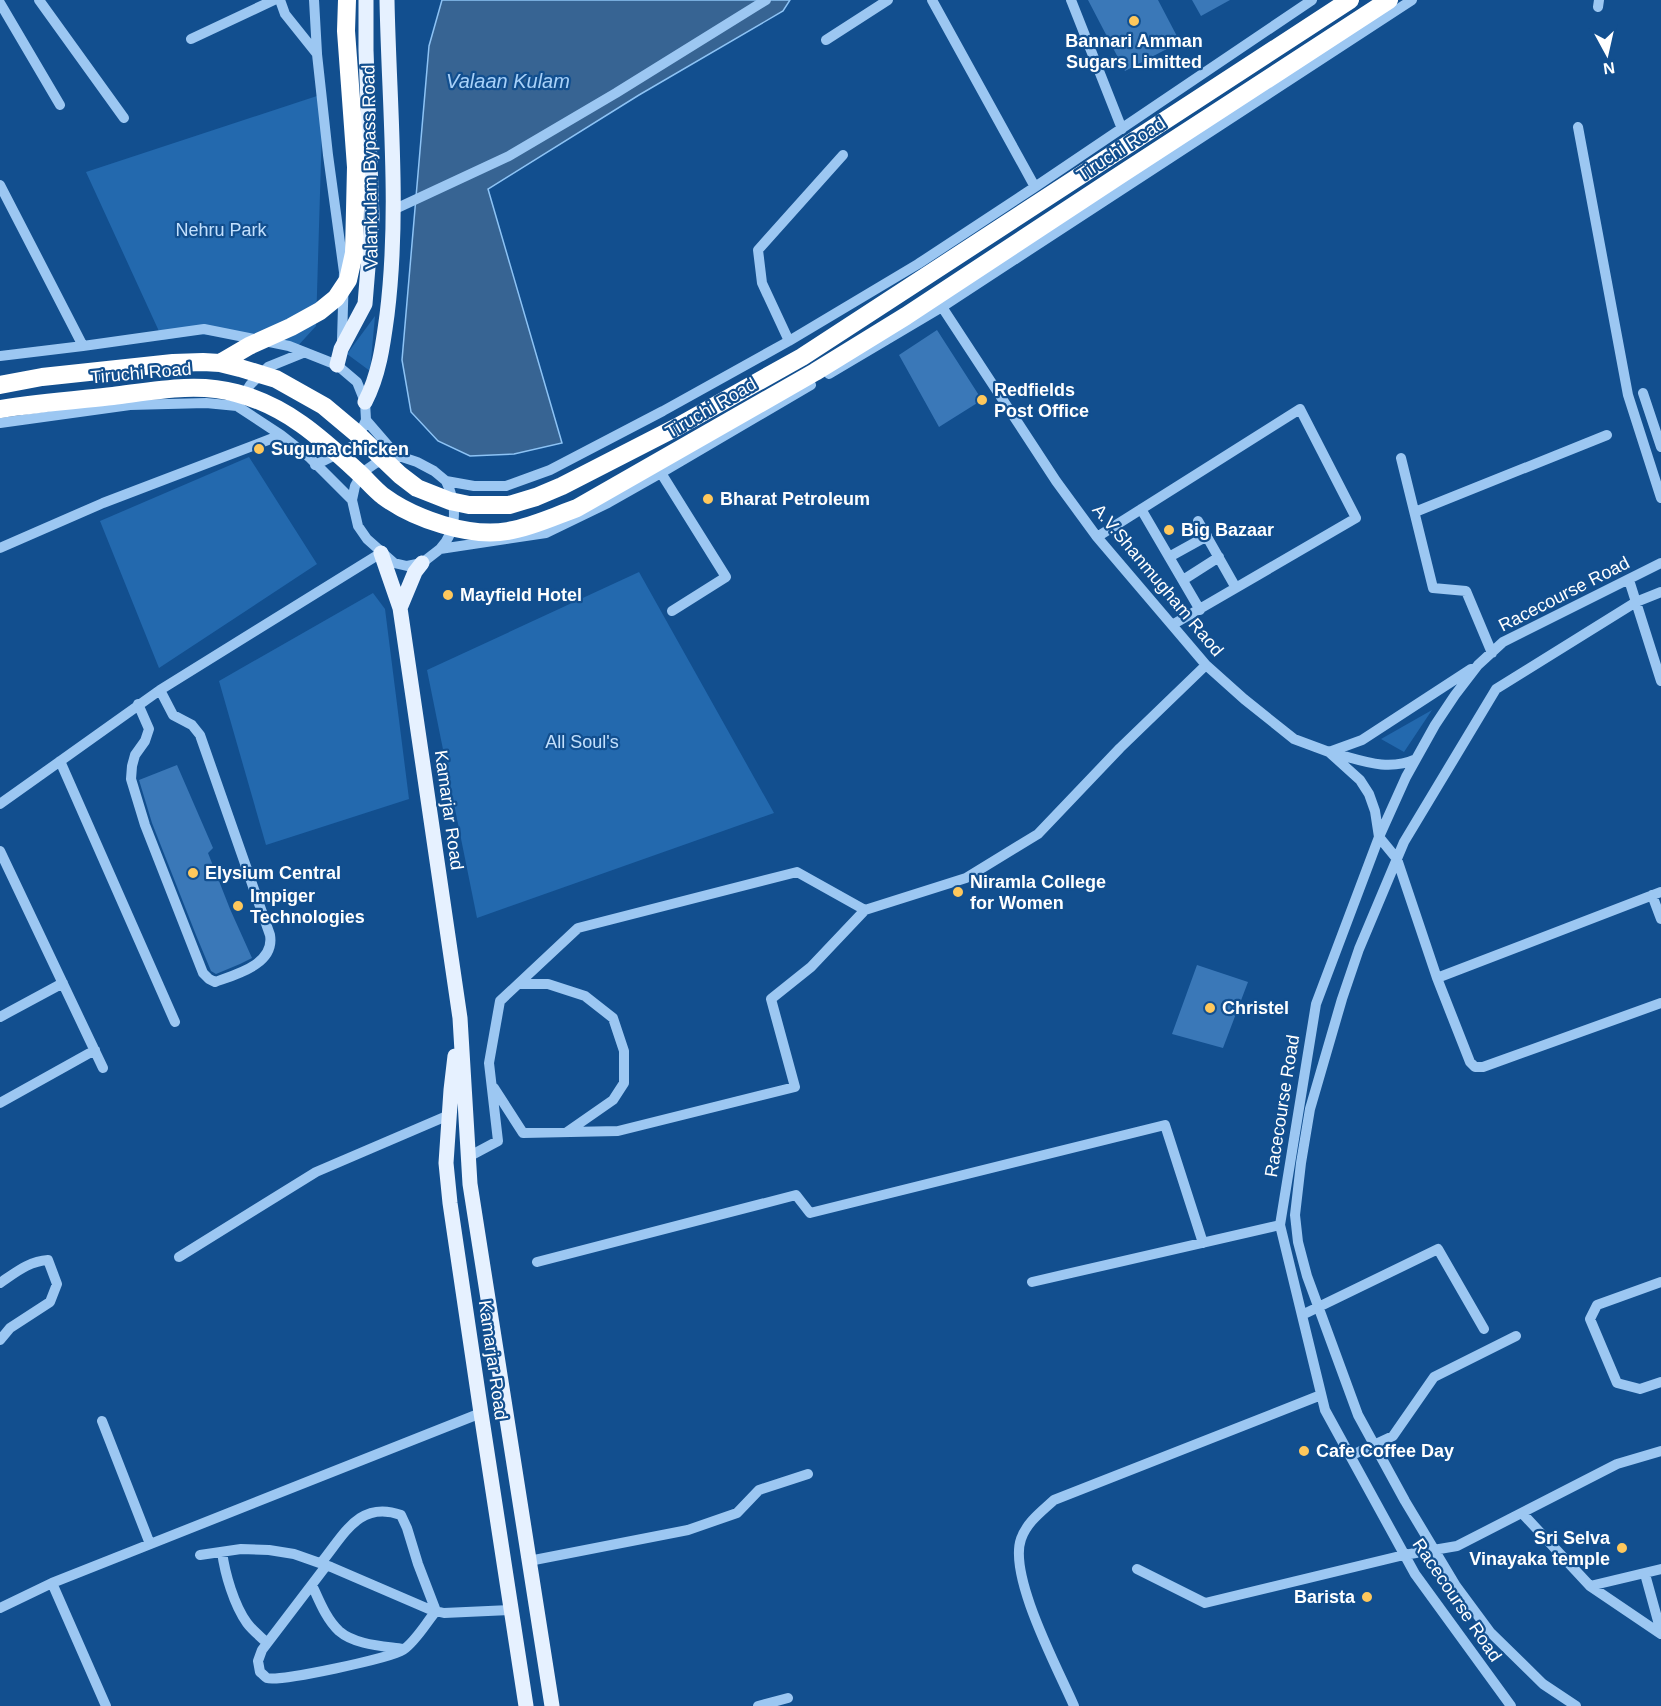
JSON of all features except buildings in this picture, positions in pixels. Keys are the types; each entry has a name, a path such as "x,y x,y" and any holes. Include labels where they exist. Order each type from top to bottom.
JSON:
{"highway":[{"path":"220,363 320,311 336,298 348,280 354,253 356,167 346,31 347,0"},
{"name":"Tiruchi Road","path":"0,385 42,377 173,363 220,363 276,380 324,406 417,488 450,501 469,505 508,505 562,486 677,427 802,357 1350,0"},
{"name":"Tiruchi Road","path":"0,409 173,389 235,392 271,405 304,425 382,495 397,505 427,520 452,527 480,532 508,532 577,508 815,372 906,316 1389,0"}],"main road":[{"name":"Valankulam Bypass Road","path":"337,365 341,349 365,304 372,218 366,0"},
{"name":"Valankulam Bypass Road","path":"365,402 374,385 382,352 390,288 393,210 387,0"},
{"name":"Kamarjar Road","path":"381,553 400,608 460,1018 470,1185 552,1706"},
{"path":"400,608 415,572 422,563"},
{"name":"Kamarjar Road","path":"460,1018 446,1163 450,1203 526,1706"}],"street":[{"path":"39,0 124,118"},
{"path":"191,39 274,0"},
{"path":"280,0 285,14 317,54"},
{"path":"314,0 327,155 344,272 344,329 341,349"},
{"path":"393,210 509,156 766,0"},
{"path":"826,40 888,0"},
{"path":"932,0 1035,187"},
{"path":"1071,0 1122,129"},
{"name":"Tiruchi Road","path":"398,457 417,462 446,481 474,486 506,486 550,470 789,341 918,264 1312,0"},
{"path":"1339,0 1362,34"},
{"path":"440,549 546,533 608,503 942,307 1412,0"},
{"path":"0,3 60,105"},
{"path":"1578,127 1628,395 1661,498"},
{"path":"789,341 762,283 758,250 843,155"},
{"path":"0,185 84,346"},
{"name":"A.V.Shanmugham Raod","path":"942,307 1056,481 1097,537 1206,665 1294,739 1329,752 1360,780 1369,794 1375,811 1379,837"},
{"path":"0,356 204,329 289,346 337,365 357,382 365,402 366,420 355,445 315,465"},
{"path":"237,406 250,385 268,367 305,352"},
{"path":"1643,393 1661,447"},
{"path":"0,423 130,405 206,403 237,406 309,457 352,500"},
{"path":"1097,537 1300,409 1356,518 1172,625"},
{"path":"366,420 398,457"},
{"path":"0,548 103,503 281,435"},
{"path":"1415,512 1607,435"},
{"path":"398,457 391,457 363,472 355,486 352,500 358,526 367,539 394,563 407,566 422,563 448,540 454,518 452,493 446,481"},
{"path":"1401,458 1434,588 1466,591 1492,653"},
{"path":"661,473 726,577 672,611"},
{"path":"1141,509 1200,610"},
{"path":"1198,521 1236,588"},
{"path":"1169,557 1207,536"},
{"path":"0,804 138,704 381,553"},
{"path":"1183,580 1219,557"},
{"name":"Racecourse Road","path":"1511,1706 1415,1574 1325,1410 1280,1225 1316,1004 1379,837 1435,725 1478,665 1503,642 1661,563"},
{"path":"1629,580 1661,681"},
{"path":"1576,1706 1543,1684 1490,1632 1456,1586 1374,1445 1358,1415 1307,1276 1298,1242 1295,1215 1310,1109 1342,999 1359,949 1404,842 1496,689 1636,602 1661,592"},
{"path":"492,1085 523,1133 618,1131 795,1087 771,999 811,967 865,910 966,878 1038,834 1120,747 1206,665"},
{"path":"1329,752 1362,740 1478,665"},
{"path":"138,704 148,729 145,741 135,755 131,779 145,825 204,973 215,982 262,960 272,944 200,735 192,725 173,715 160,690"},
{"path":"1329,752 1377,765 1393,766 1416,759"},
{"path":"60,761 175,1022"},
{"path":"1379,837 1397,859 1437,978 1470,1062 1475,1067 1483,1067 1661,1003"},
{"path":"0,851 104,1068"},
{"path":"468,1157 498,1141 489,1063 500,1001 578,928 797,872 865,910"},
{"path":"1437,978 1657,894 1661,920"},
{"path":"0,1017 63,983"},
{"path":"519,984 548,984 585,996 613,1018 624,1051 624,1083 613,1100 567,1132"},
{"path":"0,1103 95,1050"},
{"path":"179,1257 316,1172 449,1115"},
{"path":"537,1262 796,1195 810,1213 1165,1125 1203,1243"},
{"path":"1032,1282 1280,1225"},
{"path":"1302,1315 1438,1249 1484,1329"},
{"path":"0,1283 38,1261 48,1260 57,1284 50,1302 2,1333"},
{"path":"1661,1282 1597,1305 1590,1319 1617,1383 1640,1389 1661,1382"},
{"path":"1350,1456 1393,1436 1434,1377 1516,1336"},
{"path":"1074,1706 1030,1607 1018,1563 1021,1540 1033,1518 1054,1500 1321,1395"},
{"path":"0,1608 150,1544 481,1413"},
{"path":"102,1421 150,1544"},
{"path":"1137,1569 1204,1603 1404,1555 1457,1546 1617,1464 1661,1451"},
{"path":"529,1561 688,1530 737,1513 759,1490 808,1474"},
{"path":"375,1511 390,1511 401,1515 436,1611 404,1649 396,1654 284,1678 267,1678 260,1672 258,1660 267,1643 312,1585 324,1564 358,1518 375,1511"},
{"path":"1522,1513 1590,1586 1661,1633"},
{"path":"200,1554 241,1549 294,1554 324,1564 436,1611 444,1613 511,1610"},
{"path":"222,1552 234,1595 247,1623 267,1643"},
{"path":"1590,1586 1661,1569"},
{"path":"1645,1574 1661,1633"},
{"path":"52,1584 106,1706"},
{"path":"312,1585 326,1615 339,1631 368,1643 404,1649"},
{"path":"758,1706 788,1698"}],"green space":[{"name":"Nehru Park","path":"323,94 316,326 295,349 255,340 199,334 163,340 86,172"},
{"path":"375,316 370,371 347,354"},
{"path":"249,457 317,564 159,668 100,521"},
{"name":"All Soul's","path":"639,572 774,813 477,918 427,670"},
{"path":"373,593 385,609 409,799 266,845 219,681"},
{"path":"1432,710 1404,752 1381,739"}],"water":[{"name":"Valaan Kulam","path":"442,0 790,0 783,11 639,95 488,189 562,443 514,454 470,456 438,441 411,412 402,360 429,46"}],"place":[{"name":"Bannari Amman Sugars Limitted","path":"1134,21"},
{"name":"Redfields Post Office","path":"982,400"},
{"name":"Suguna chicken","path":"259,449"},
{"name":"Bharat Petroleum","path":"708,499"},
{"name":"Big Bazaar","path":"1169,530"},
{"name":"Mayfield Hotel","path":"448,595"},
{"name":"Elysium Central","path":"193,873"},
{"name":"Niramla College for Women","path":"958,892"},
{"name":"Impiger Technologies","path":"238,906"},
{"name":"Christel","path":"1210,1008"},
{"name":"Cafe Coffee Day","path":"1304,1451"},
{"name":"Sri Selva Vinayaka temple","path":"1622,1548"},
{"name":"Barista","path":"1367,1597"}]}
